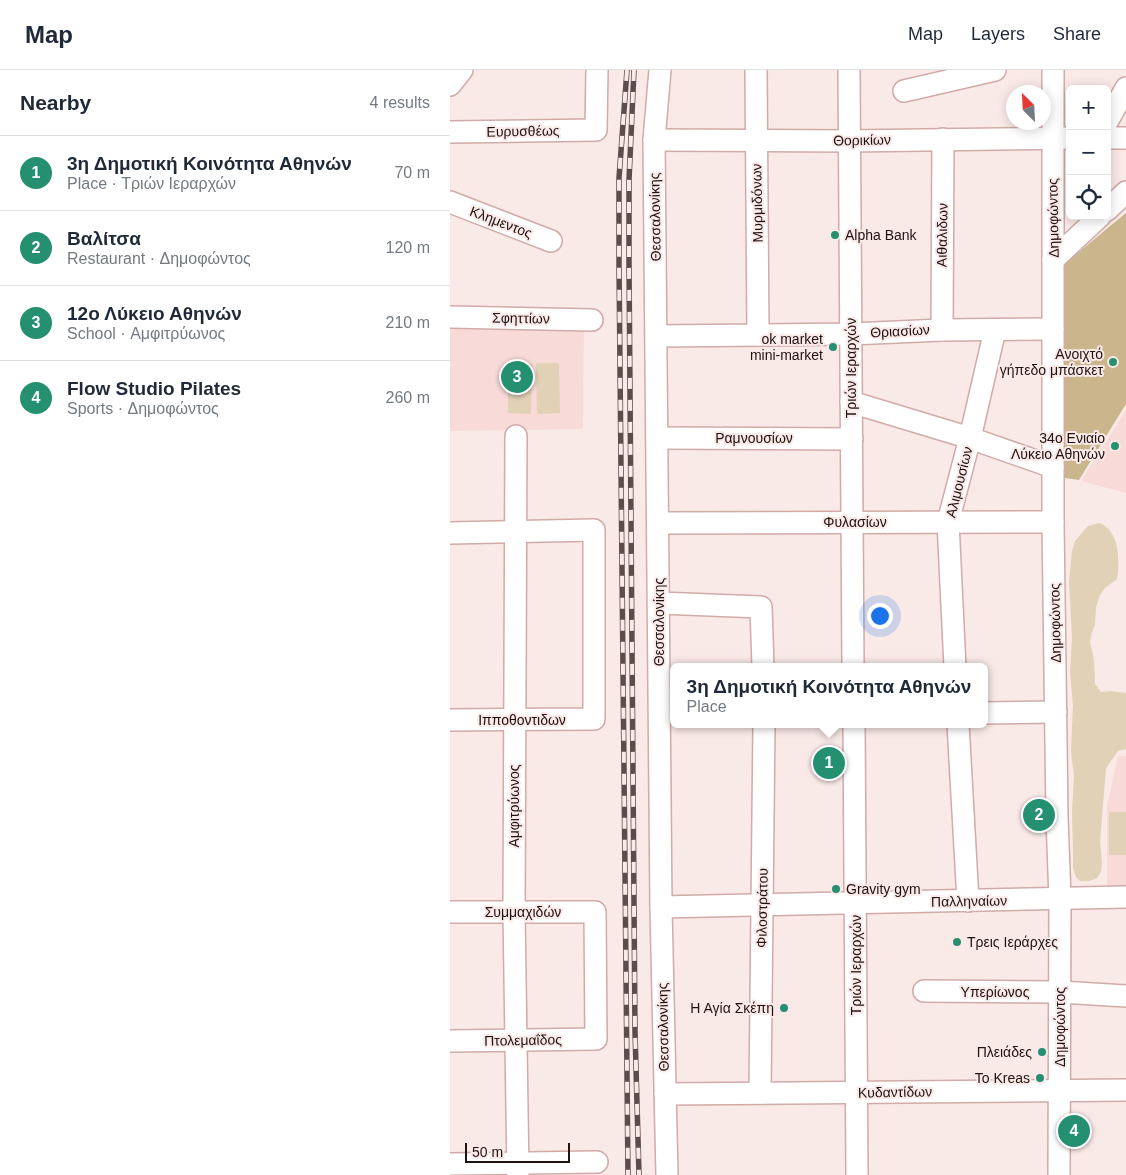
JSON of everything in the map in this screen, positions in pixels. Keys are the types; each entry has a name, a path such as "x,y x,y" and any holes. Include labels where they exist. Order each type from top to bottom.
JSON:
{"street":[{"path":"450,85 462,70"},
{"name":"Ευρυσθέως","path":"450,132 596,130 598,70"},
{"name":"Θεσσαλονίκης","path":"660,70 654,140 659,603 667,716 661,907 667,1175"},
{"name":"Μυρμιδόνων","path":"756,70 758,335"},
{"name":"Τριών Ιεραρχών","path":"849,70 853,663"},
{"path":"904,91 994,70"},
{"name":"Δημοφώντος","path":"1053,70 1061,138 1052,218 1053,522 1060,899 1059,1175"},
{"path":"1111,115 1126,88"},
{"name":"Θορικίων","path":"654,140 666,142 1061,138"},
{"path":"1111,138 1126,138"},
{"name":"Αιθαλιδων","path":"942,330 943,140"},
{"path":"1111,206 1126,192"},
{"name":"Κλημεντος","path":"450,202 551,241"},
{"path":"1052,218 1066,209"},
{"path":"1053,260 1096,220"},
{"name":"Σφηττίων","path":"450,317 592,320"},
{"name":"Θριασίων","path":"657,336 1053,329"},
{"name":"Αλιμουσίων","path":"955,663 948,522 995,330"},
{"path":"851,402 970,438 1053,467"},
{"name":"Αμφιτρύωνος","path":"516,436 514,912 518,1169"},
{"name":"Ραμνουσίων","path":"657,438 852,439"},
{"name":"Φυλασίων","path":"658,523 1053,522"},
{"name":"Ιπποθοντιδων","path":"450,720 594,719 594,530 515,531"},
{"path":"450,533 515,531"},
{"path":"659,603 762,607 763,663"},
{"path":"988,712 1056,712"},
{"name":"Φιλοστράτου","path":"760,1093 764,728"},
{"name":"Τριών Ιεραρχών","path":"854,728 857,1175"},
{"path":"958,728 968,901"},
{"name":"Παλληναίων","path":"661,907 1126,897"},
{"name":"Συμμαχιδών","path":"450,912 595,912 596,1039"},
{"name":"Υπερίωνος","path":"924,991 1060,992 1126,996"},
{"name":"Πτολεμαΐδος","path":"450,1041 596,1039"},
{"name":"Κυδαντίδων","path":"665,1094 1126,1090"},
{"path":"450,1164 518,1169 597,1162"}],"shaded area":[{"path":"1126,213 1126,404 1079,480 1065,478 1062,266"},
{"path":"584,324 583,429 450,431 450,325"},
{"path":"536,363 559,363 560,413 537,414"},
{"path":"508,364 532,364 531,414 508,413"},
{"name":"34ο Ενιαίο Λύκειο Αθηνών","path":"1126,410 1126,493 1081,481"},
{"path":"1099,523 1111,532 1115,539 1118,564 1117,579 1105,588 1100,595 1096,607 1095,625 1090,642 1094,660 1095,684 1101,692 1126,693 1126,749 1118,751 1106,768 1100,842 1101,872 1097,878 1090,881 1080,881 1076,877 1073,868 1072,812 1074,776 1071,751 1073,705 1070,672 1072,637 1069,582 1072,551 1075,541 1088,526"},
{"path":"1118,756 1126,756 1126,891 1107,891 1107,806"},
{"path":"1109,812 1126,812 1126,855 1109,855"}],"railway":[{"path":"627,70 619,178 619,266 628,1175"},
{"path":"634,70 629,180 629,264 635,1031 639,1175"}],"place":[{"name":"Alpha Bank","path":"835,235"},
{"name":"ok market mini-market","path":"833,347"},
{"name":"Ανοιχτό γήπεδο μπάσκετ","path":"1113,362"},
{"name":"12ο Λύκειο Αθηνών","path":"517,377"},
{"name":"34ο Ενιαίο Λύκειο Αθηνών","path":"1115,446"},
{"name":"3η Δημοτική Κοινότητα Αθηνών","path":"829,763"},
{"name":"Βαλίτσα","path":"1039,815"},
{"name":"Gravity gym","path":"836,889"},
{"name":"Τρεις Ιεράρχες","path":"957,942"},
{"name":"Η Αγία Σκέπη","path":"784,1008"},
{"name":"Πλειάδες","path":"1042,1052"},
{"name":"To Kreas","path":"1040,1078"},
{"name":"Flow Studio Pilates","path":"1074,1131"}]}
